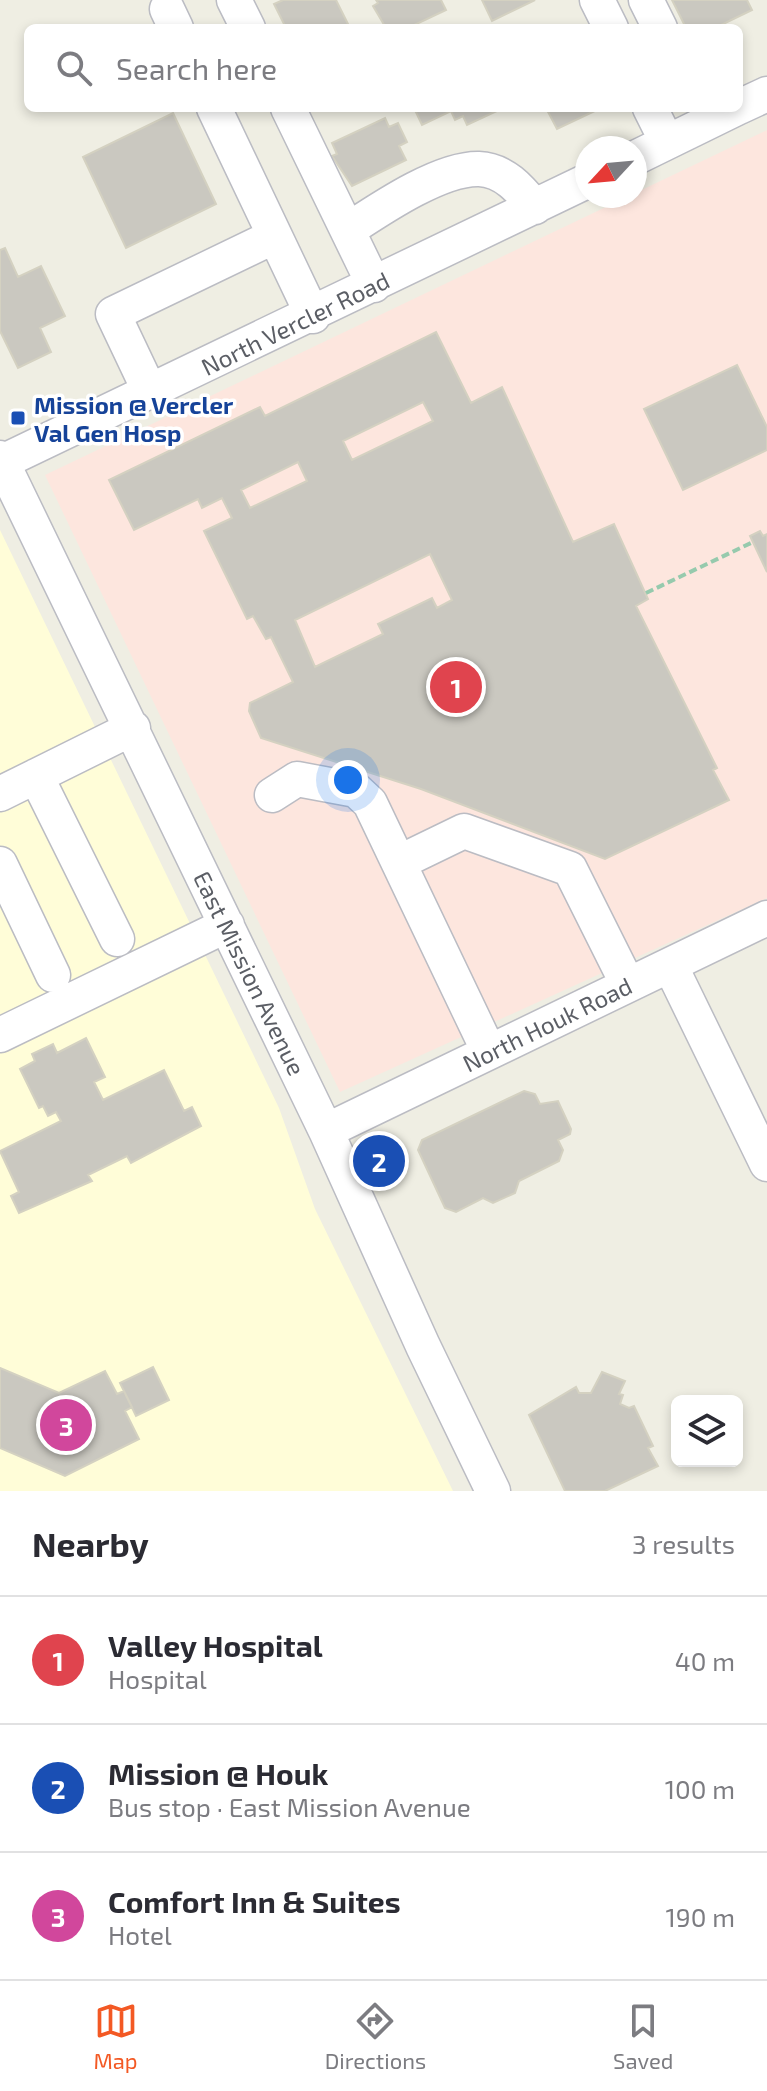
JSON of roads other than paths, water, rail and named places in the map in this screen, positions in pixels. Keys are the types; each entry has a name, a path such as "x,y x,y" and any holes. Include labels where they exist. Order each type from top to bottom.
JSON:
{"street":[{"path":"234,0 246,24"},
{"path":"597,0 609,24"},
{"path":"646,0 658,24"},
{"path":"743,106 767,94"},
{"path":"216,112 313,316"},
{"path":"290,112 374,285"},
{"path":"652,112 667,142"},
{"path":"647,152 667,142 702,116"},
{"path":"348,230 405,196 466,171 480,169 498,174 517,185 535,207"},
{"name":"North Vercler Road","path":"1,461 313,316 575,187"},
{"path":"150,392 113,314 275,236"},
{"name":"East Mission Avenue","path":"1,461 326,1131 423,1346 493,1491"},
{"path":"0,794 133,728"},
{"path":"36,776 117,939"},
{"path":"272,795 297,779 356,790 370,803 489,1052"},
{"path":"400,862 464,831 570,869 628,985"},
{"path":"0,864 53,975"},
{"name":"North Houk Road","path":"326,1131 767,918"},
{"path":"0,1035 227,925"},
{"path":"670,965 767,1164"}],"place":[{"name":"Mission @ Vercler Val Gen Hosp","path":"18,418"},
{"name":"Valley Hospital","path":"456,687"},
{"name":"Mission @ Houk","path":"379,1161"},
{"name":"Comfort Inn & Suites","path":"66,1425"}]}
